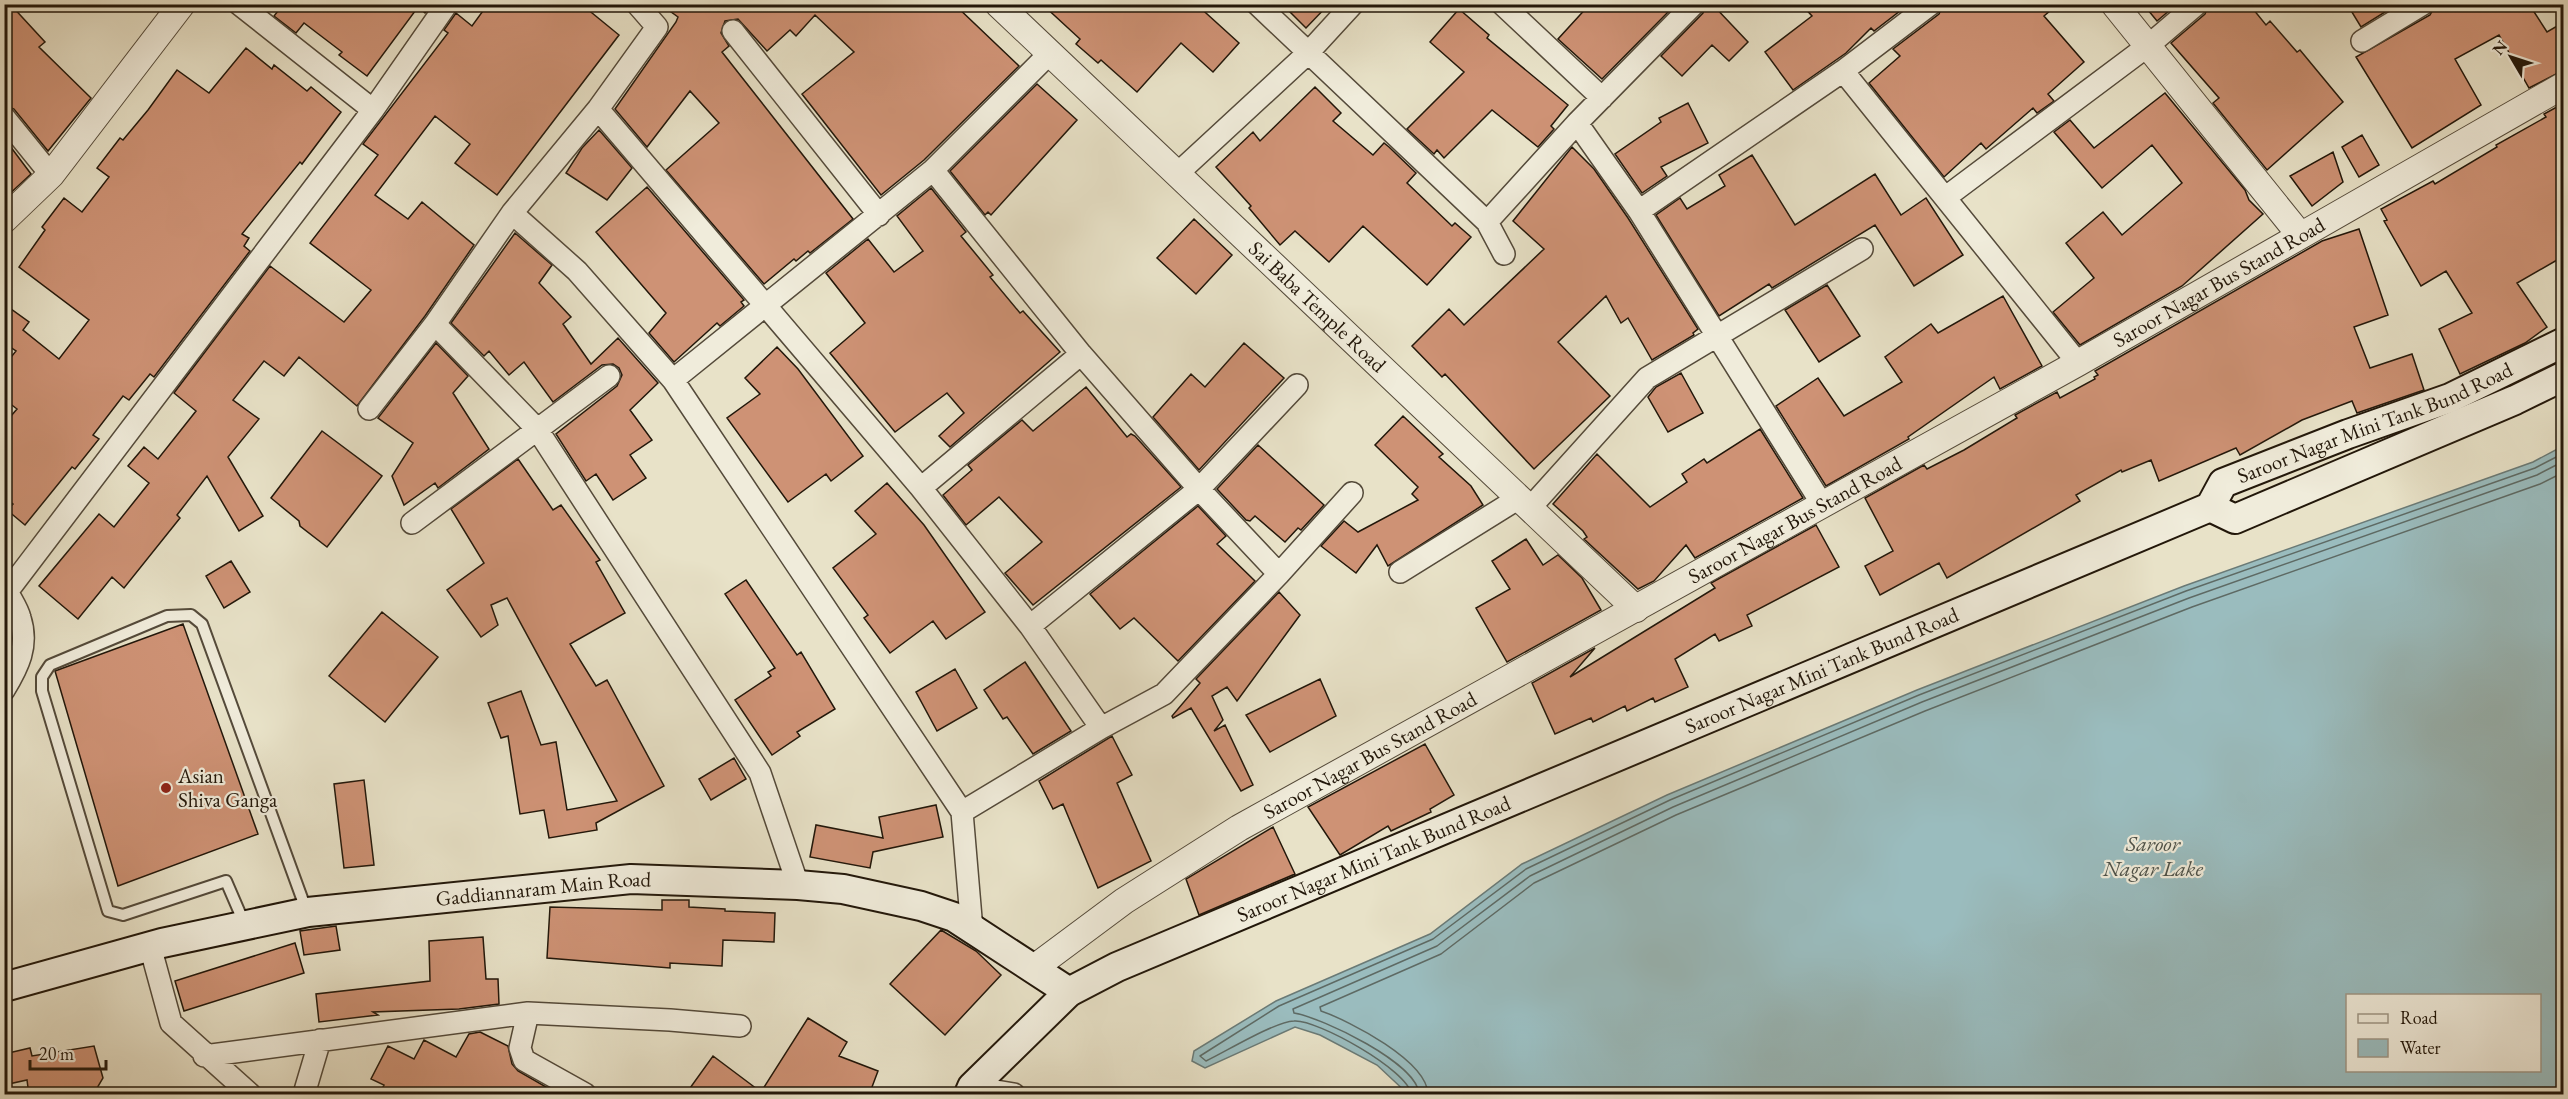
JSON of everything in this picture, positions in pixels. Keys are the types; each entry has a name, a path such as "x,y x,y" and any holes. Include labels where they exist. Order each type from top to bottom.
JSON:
{"main road":[{"path":"2210,507 2235,519 2515,400 2562,376 2553,347"},
{"name":"Saroor Nagar Mini Tank Bund Road","path":"970,1091 1069,992 1118,967 2210,507 2223,483 2348,434 2450,398 2553,347"},
{"name":"Gaddiannaram Main Road","path":"4,987 150,946 308,912 632,879 798,885 843,889 921,906 954,917 1069,992"}],"street":[{"path":"4,220 51,175 182,4"},
{"path":"239,4 373,110"},
{"path":"4,690 18,667 24,645 20,618 6,588 373,110 447,4"},
{"path":"369,409 435,324 512,213 598,109 657,27 637,4"},
{"name":"Sai Baba Temple Road","path":"998,4 1636,609"},
{"path":"1257,4 1487,222 1504,254"},
{"path":"1177,174 1308,53 1353,4"},
{"path":"1502,4 1602,98"},
{"path":"1487,222 1577,123 1694,4"},
{"path":"1639,211 1844,71 1931,4"},
{"path":"2114,4 2300,235"},
{"path":"1946,197 2149,45 2197,4"},
{"path":"2362,41 2423,4"},
{"path":"733,31 879,215"},
{"path":"673,380 933,170 1050,53"},
{"path":"1844,71 2079,363"},
{"name":"Saroor Nagar Bus Stand Road","path":"1034,968 1124,901 1239,828 2079,363 2564,84"},
{"path":"598,109 921,488 1030,626 1101,728"},
{"path":"4,117 51,175"},
{"path":"1577,123 1639,211 1822,504"},
{"path":"933,170 1081,354 1199,489 1279,574"},
{"path":"512,213 577,271 673,380 962,812 972,930"},
{"path":"1400,572 1524,503 1647,378 1862,249"},
{"path":"435,324 537,429 760,772 798,885"},
{"path":"921,488 1081,354"},
{"path":"412,523 609,376"},
{"path":"1030,626 1199,489 1298,385"},
{"path":"962,812 1101,728 1164,694 1279,574 1352,493"},
{"path":"150,946 171,1023 204,1056 250,1095"},
{"path":"204,1056 528,1013 740,1026"},
{"path":"528,1013 520,1048 524,1060 585,1095"},
{"path":"304,1095 320,1040"},
{"path":"970,1091 1014,1095"}],"lane":[{"path":"245,925 226,881 123,915 108,911 42,690 42,677 50,664 167,616 191,615 202,624 308,912"}],"water":[{"name":"Saroor Nagar Lake","path":"2563,446 2563,1094 1408,1094 1377,1065 1320,1035 1295,1027 1205,1068 1192,1061 1194,1051 1276,1001 1430,934 1522,864 1667,795 1917,690 2184,586 2533,462"}],"building":[{"path":"4,4 10,4 45,42 39,47 91,98 48,151 14,109 4,105"},
{"path":"279,4 431,4 425,13 418,7 367,76 339,55 342,52 304,23 296,33 274,16 282,6"},
{"path":"488,4 581,4 619,35 497,195 455,163 470,144 435,116 375,195 408,219 422,202 474,245 425,316 357,406 299,357 284,376 264,361 233,400 259,419 228,457 263,516 239,531 207,476 177,515 180,518 124,588 112,577 78,619 39,586 99,514 114,527 149,483 128,466 144,447 158,459 196,411 174,393 270,266 344,322 371,290 310,243 378,155 363,144 448,33 444,30 456,13 472,26"},
{"path":"660,4 954,4 1019,66 924,160 881,195 802,94 854,52 815,15 796,36 790,30 767,51 738,19 725,21 721,33 729,46 722,52 853,219 810,253 808,251 796,261 794,259 764,284 666,170 719,123 690,91 647,147 615,109 676,22 678,17"},
{"path":"1042,4 1196,4 1239,43 1213,72 1181,43 1137,92 1101,60 1098,63 1076,44 1080,39"},
{"path":"1282,4 1329,4 1306,28"},
{"path":"1590,4 1676,4 1602,79 1558,39"},
{"path":"1706,4 1712,4 1748,42 1729,61 1712,45 1682,76 1661,56 1703,13"},
{"path":"1801,4 1909,4 1874,31 1871,28 1846,53 1793,90 1765,52 1812,16"},
{"path":"1943,4 2058,4 2044,16 2084,62 2048,94 2054,101 2037,113 2033,108 1986,149 1981,143 1944,177 1869,83 1900,56 1893,49 1939,14"},
{"path":"2143,4 2177,4 2157,21"},
{"path":"2209,4 2249,4 2266,25 2270,21 2297,52 2300,50 2343,102 2267,170 2213,103 2219,98 2171,43 2205,14"},
{"path":"2347,4 2398,4 2361,27"},
{"path":"2436,4 2529,4 2547,32 2564,22 2564,70 2529,88 2499,35 2455,59 2481,105 2412,148 2356,57 2430,15"},
{"path":"1459,9 1489,35 1487,38 1568,105 1551,126 1554,129 1538,147 1492,110 1444,158 1437,150 1434,154 1407,129 1464,72 1430,42"},
{"path":"246,48 272,69 274,65 307,91 311,87 341,112 302,164 300,162 242,234 249,238 244,246 250,251 154,377 150,374 129,400 123,396 93,435 99,439 75,469 72,467 25,525 7,510 13,504 4,497 4,424 17,409 4,399 4,366 16,351 10,347 4,354 4,304 29,322 23,330 59,359 89,320 19,267 45,230 42,227 64,198 82,212 109,177 97,168 120,138 123,140 148,110 177,70 209,93"},
{"path":"1037,84 1077,120 991,215 988,212 985,215 950,171"},
{"path":"1315,87 1341,113 1333,121 1373,155 1384,143 1389,147 1416,173 1407,183 1452,226 1455,223 1471,237 1427,285 1363,226 1329,262 1295,231 1280,245 1249,208 1251,206 1216,167 1253,132 1260,141"},
{"path":"2165,93 2245,190 2249,200 2263,214 2182,286 2080,345 2053,312 2094,278 2066,243 2103,212 2122,235 2182,183 2152,145 2102,188 2054,132 2070,120 2094,148"},
{"path":"1688,103 1708,143 1661,167 1667,176 1642,193 1615,154 1661,122 1659,118"},
{"path":"2564,103 2564,256 2517,283 2547,327 2525,343 2460,374 2439,329 2472,313 2446,271 2421,286 2384,221 2387,220 2381,209 2433,181 2435,184 2497,147 2496,145 2546,117 2544,114"},
{"path":"599,130 632,168 607,200 566,173 582,148"},
{"path":"2362,135 2379,165 2359,177 2342,147"},
{"path":"4,138 31,174 4,199"},
{"path":"1572,147 1594,169 1628,218 1698,329 1693,333 1694,335 1652,360 1628,318 1621,323 1606,296 1558,342 1610,396 1534,469 1445,374 1442,377 1412,346 1449,309 1464,325 1544,249 1513,221"},
{"path":"2333,152 2343,182 2312,206 2290,176"},
{"path":"1752,155 1795,225 1875,174 1901,215 1926,198 1963,255 1914,286 1875,225 1772,288 1769,284 1719,316 1656,215 1680,198 1687,209 1725,186 1719,175"},
{"path":"647,187 744,300 741,302 744,306 720,326 717,323 674,362 649,333 666,313 596,232"},
{"path":"931,188 966,232 961,236 993,275 990,277 1020,313 1023,311 1060,352 950,447 939,436 964,413 947,393 895,432 830,353 865,323 826,273 868,239 894,272 923,251 897,216"},
{"path":"1194,219 1232,255 1196,294 1157,258"},
{"path":"2359,229 2388,315 2354,327 2370,368 2412,354 2424,390 2357,413 2352,401 2302,420 2240,455 2236,448 2159,481 2151,460 2122,472 2121,470 2076,495 2080,501 1947,578 1939,563 1880,595 1865,566 1893,551 1865,498 1924,465 1927,469 1964,450 2017,418 2015,415 2057,392 2060,398 2095,379 2094,377 2098,375 2095,371 2322,241"},
{"path":"515,233 552,265 539,283 571,317 563,324 591,364 618,338 658,383 630,410 652,440 630,455 646,478 613,500 596,474 586,481 556,434 617,386 622,375 619,368 613,364 602,365 553,402 524,362 509,375 489,351 484,356 451,323"},
{"path":"1827,285 1860,336 1819,362 1785,310"},
{"path":"2003,296 2042,366 2000,389 1994,377 1908,437 1909,439 1826,486 1776,406 1818,378 1844,416 1902,382 1885,357 1931,324 1938,333"},
{"path":"436,343 468,376 453,393 489,449 438,488 435,483 404,505 392,476 413,443 378,418"},
{"path":"1244,343 1284,378 1199,470 1153,417 1191,374 1205,387"},
{"path":"777,347 798,369 863,456 831,481 826,474 788,502 727,418 760,394 745,378"},
{"path":"1681,373 1703,413 1668,432 1648,397 1656,387"},
{"path":"1086,387 1127,437 1131,434 1135,436 1181,487 1033,605 1005,573 1042,542 999,497 966,525 943,495 972,470 968,465 1022,420 1033,431"},
{"path":"1403,416 1443,454 1439,457 1471,486 1483,505 1388,566 1377,545 1356,573 1321,546 1344,521 1358,532 1418,500 1412,494 1418,487 1375,445"},
{"path":"1760,429 1803,498 1695,558 1686,545 1654,581 1638,589 1584,539 1587,537 1583,531 1553,504 1597,454 1650,507 1687,482 1682,474 1704,459 1707,463"},
{"path":"322,431 382,476 327,547 300,526 299,521 271,498"},
{"path":"1258,445 1324,505 1301,530 1298,528 1285,542 1255,516 1250,521 1246,520 1217,489"},
{"path":"518,459 553,510 561,505 600,560 596,562 625,613 570,644 596,686 607,680 664,786 596,823 597,830 549,838 544,810 520,814 508,736 501,738 488,703 521,691 541,745 556,742 567,810 617,801 507,598 491,605 498,625 481,637 447,590 484,563 451,509"},
{"path":"887,483 924,525 985,612 946,639 933,621 890,653 864,618 868,615 833,568 876,534 855,511"},
{"path":"1198,506 1226,536 1217,544 1255,581 1178,661 1134,618 1120,629 1090,594"},
{"path":"1816,525 1839,567 1747,615 1752,626 1719,641 1715,634 1675,659 1688,687 1655,702 1653,698 1627,711 1625,706 1593,722 1591,718 1555,734 1532,683 1595,648 1570,677 1715,588 1711,583"},
{"path":"1526,539 1543,565 1558,555 1582,578 1601,610 1507,662 1476,608 1510,589 1492,561"},
{"path":"231,561 250,592 224,608 206,576"},
{"path":"746,580 797,655 801,652 835,709 797,732 800,736 772,755 735,700 771,676 768,672 775,668 725,594"},
{"path":"1279,592 1300,615 1237,701 1227,687 1212,696 1223,720 1214,731 1225,725 1253,785 1241,791 1191,708 1173,718 1172,716 1200,683 1196,679"},
{"path":"382,612 438,657 385,722 329,676"},
{"path":"183,624 258,834 118,886 55,671"},
{"path":"1025,662 1071,731 1033,754 1007,717 1003,719 984,690"},
{"path":"955,669 977,708 937,731 916,692"},
{"path":"1320,679 1336,716 1270,752 1246,715"},
{"path":"1112,736 1132,775 1117,783 1151,861 1098,888 1063,804 1053,809 1039,781"},
{"path":"1425,744 1454,795 1430,809 1431,812 1391,831 1388,826 1340,855 1308,807"},
{"path":"734,758 746,779 711,800 699,779"},
{"path":"364,780 374,865 344,868 334,784"},
{"path":"936,805 943,837 873,852 870,868 810,857 816,825 883,838 879,817"},
{"path":"1273,827 1295,874 1199,915 1186,879"},
{"path":"662,900 689,900 689,907 775,913 774,942 723,940 722,966 670,963 670,968 547,958 550,907 662,910"},
{"path":"336,926 340,950 304,955 300,931"},
{"path":"941,930 976,951 1001,975 945,1035 890,984"},
{"path":"483,937 486,979 498,979 499,1004 459,1009 373,1012 378,1015 319,1022 316,994 430,981 429,941"},
{"path":"295,943 304,973 184,1011 175,981"},
{"path":"808,1018 847,1042 839,1056 878,1071 869,1095 685,1095 713,1056 761,1092"},
{"path":"480,1032 508,1046 512,1064 518,1071 560,1095 379,1095 384,1085 371,1079 388,1046 414,1059 424,1040 456,1057 469,1034"},
{"path":"94,1046 103,1078 93,1095 29,1095 27,1080 4,1085 4,1054 30,1048 32,1056"}],"place":[{"name":"Asian Shiva Ganga","path":"166,788"}]}
